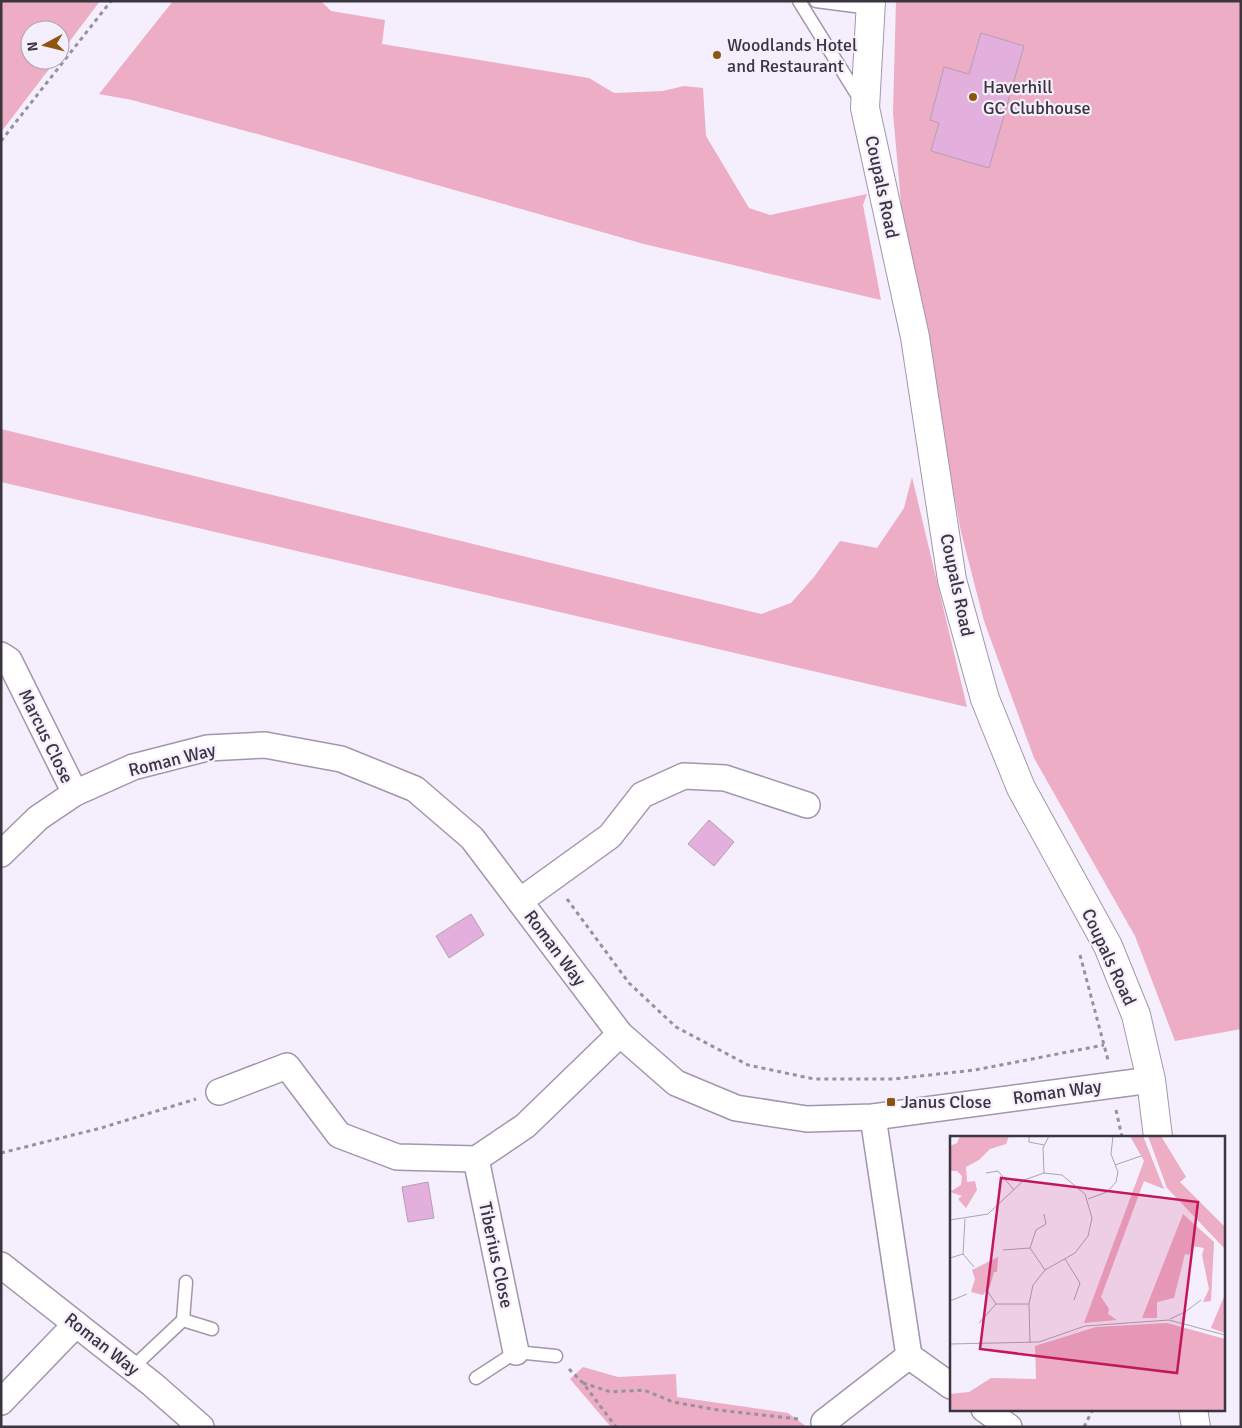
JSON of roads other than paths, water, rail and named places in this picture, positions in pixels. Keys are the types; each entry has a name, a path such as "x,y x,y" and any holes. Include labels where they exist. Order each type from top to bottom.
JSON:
{"street":[{"name":"Coupals Road","path":"871,4 865,108 915,337 952,580 985,699 1020,788 1108,946 1136,1014 1151,1080 1158,1136"},
{"name":"Marcus Close","path":"1,655 9,660 75,793"},
{"name":"Roman Way","path":"1,854 38,818 75,793 133,767 207,748 266,745 341,759 415,789 472,838 620,1034 676,1083 736,1108 807,1119 874,1117 1151,1080"},
{"path":"520,901 610,836 642,796 684,776 725,778 807,805"},
{"path":"219,1092 287,1066 339,1134 397,1158 476,1159 525,1126 620,1034"},
{"path":"874,1117 909,1356 950,1385"},
{"name":"Tiberius Close","path":"476,1159 516,1352"},
{"name":"Roman Way","path":"1,1265 132,1368 201,1427"},
{"path":"1,1402 76,1324"},
{"path":"824,1422 909,1356"},
{"path":"985,1410 1008,1427"},
{"path":"1193,1410 1196,1427"}],"lane":[{"path":"799,1 865,108"},
{"path":"816,1 871,4"},
{"path":"132,1368 183,1320 186,1282"},
{"path":"183,1320 212,1329"},
{"path":"476,1378 516,1352 556,1356"}],"place":[{"name":"Woodlands Hotel and Restaurant","path":"717,55"},
{"name":"Haverhill GC Clubhouse","path":"973,97"},
{"name":"Janus Close","path":"891,1102"}]}
